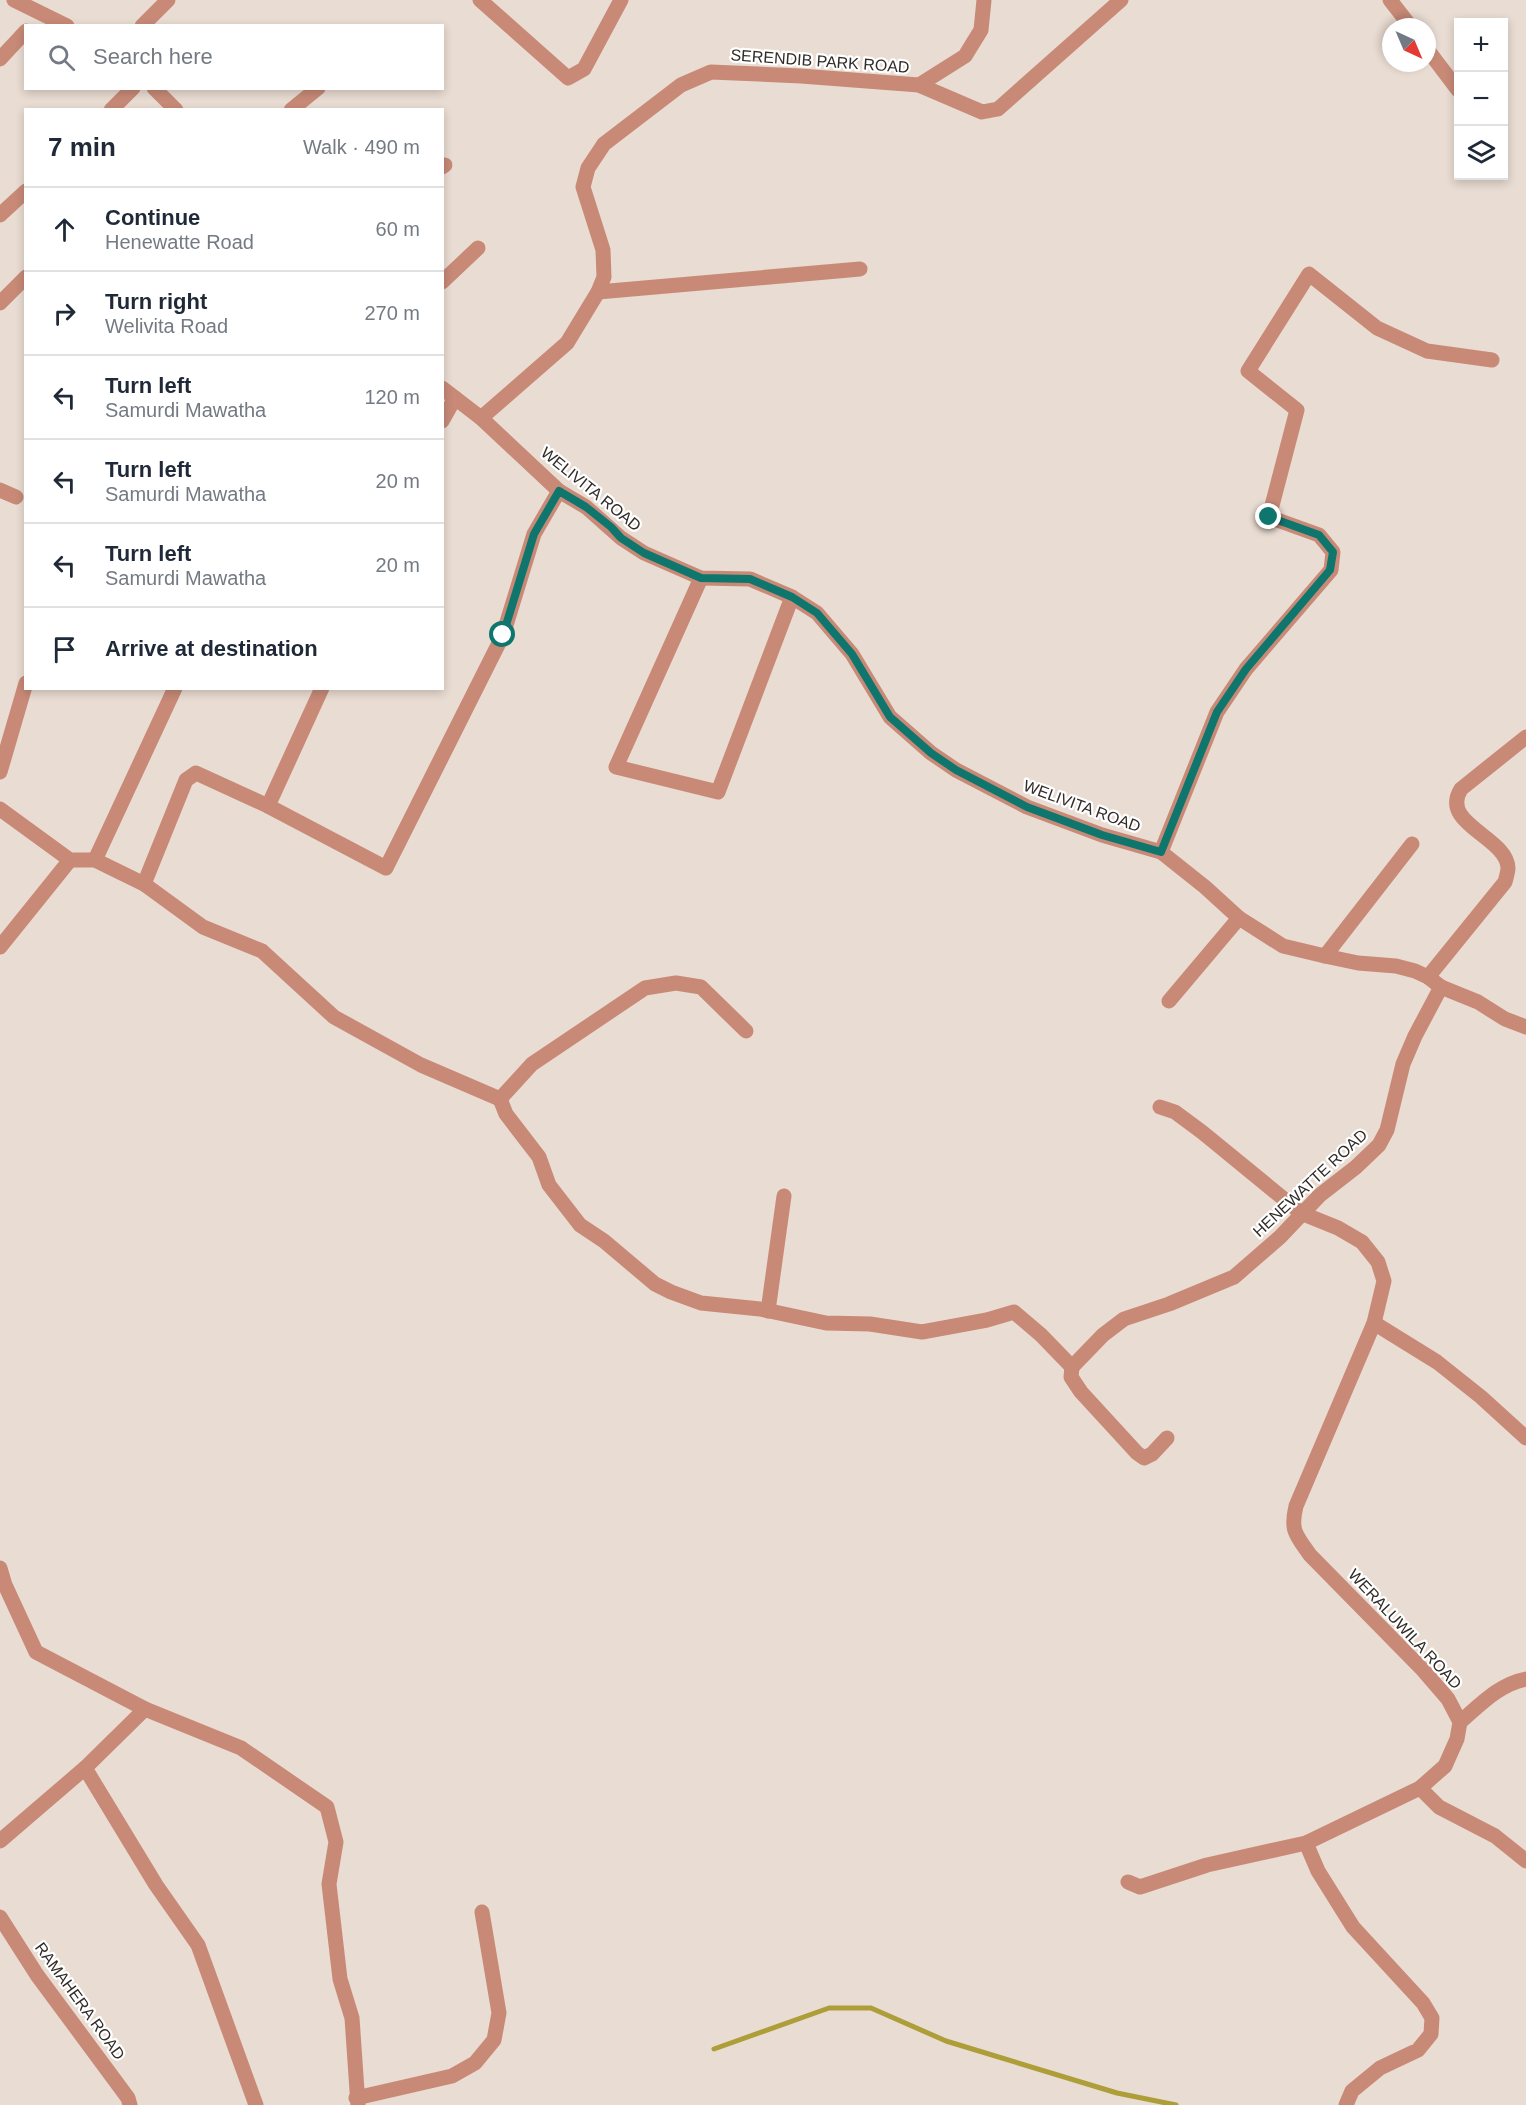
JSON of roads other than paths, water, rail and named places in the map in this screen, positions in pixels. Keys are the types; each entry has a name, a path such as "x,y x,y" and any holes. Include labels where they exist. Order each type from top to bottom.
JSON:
{"street":[{"path":"14,0 63,24"},
{"path":"144,24 168,0"},
{"path":"480,0 568,78 584,69 621,0"},
{"path":"919,85 965,56 981,30 984,0"},
{"name":"SERENDIB PARK ROAD","path":"481,418 567,343 598,292 604,277 603,250 584,187 588,168 604,144 681,85 711,72 801,76 919,85 982,112 999,109 1121,0"},
{"path":"1390,0 1404,18"},
{"path":"33,24 42,13"},
{"path":"0,59 24,33"},
{"path":"1436,61 1454,85"},
{"path":"113,108 131,90"},
{"path":"156,90 174,108"},
{"path":"293,108 316,90"},
{"path":"0,215 24,193"},
{"path":"444,280 478,248"},
{"path":"598,292 860,269"},
{"path":"1161,852 1217,712 1246,669 1330,570 1333,552 1319,535 1269,517 1297,410 1248,371 1309,274 1377,328 1427,351 1492,360"},
{"path":"0,303 24,279"},
{"name":"WELIVITA ROAD","path":"444,390 481,418 559,491 586,507 621,538 644,553 701,578 750,579 792,597 817,613 852,654 890,717 931,753 956,770 1027,807 1102,835 1161,852 1239,918 1283,946 1325,957 1405,968 1428,977 1441,987 1478,1002 1505,1019 1526,1027"},
{"path":"444,417 455,398"},
{"path":"0,490 16,497"},
{"path":"144,884 186,780 196,773 268,806 386,868 503,635 534,534 559,491"},
{"path":"701,578 616,766 718,792 792,597"},
{"path":"0,772 24,690"},
{"path":"95,860 174,690"},
{"path":"268,806 321,690"},
{"path":"1428,977 1505,882 1508,867 1503,854 1461,815 1456,807 1455,798 1461,789 1526,737"},
{"path":"0,809 70,860 95,860 144,884 203,927 262,951 334,1017 420,1065 500,1099 506,1114 539,1157 549,1185 580,1225 604,1241 655,1284 701,1303 768,1311 826,1323 870,1324 922,1332 987,1320 1014,1312 1041,1335 1072,1367 1071,1377 1081,1392 1137,1453 1144,1458 1152,1454 1167,1438"},
{"path":"1325,957 1412,844"},
{"path":"0,947 70,860"},
{"path":"1168,1001 1239,918"},
{"path":"500,1099 532,1064 645,988 676,983 701,987 746,1031"},
{"name":"HENEWATTE ROAD","path":"1072,1367 1103,1335 1124,1319 1169,1304 1234,1277 1280,1237 1301,1213 1379,1145 1387,1130 1403,1064 1441,987"},
{"path":"1160,1107 1174,1112 1202,1132 1301,1213 1338,1228 1362,1242 1378,1262 1384,1281 1374,1323 1437,1362 1481,1397 1526,1438"},
{"path":"768,1311 784,1196"},
{"name":"WERALUWILA ROAD","path":"1374,1323 1296,1506 1292,1521 1295,1533 1310,1555 1423,1670 1449,1699 1460,1722"},
{"path":"0,1568 5,1585 36,1652 145,1709 241,1748 327,1807 336,1842 329,1884 340,1979 352,2018 357,2101 452,2076 475,2063 494,2040 499,2013 482,1912"},
{"path":"1128,1882 1140,1887 1207,1865 1306,1843 1420,1788 1445,1766 1457,1739 1460,1722 1496,1691 1526,1678"},
{"path":"0,1841 84,1768 145,1709"},
{"path":"84,1768 156,1885 198,1946 256,2105"},
{"path":"1420,1788 1439,1807 1495,1836 1526,1861"},
{"path":"1306,1843 1318,1871 1353,1928 1423,2003 1432,2018 1431,2034 1418,2050 1380,2068 1352,2091 1346,2105"},
{"name":"RAMAHERA ROAD","path":"0,1917 37,1975 122,2090 130,2105"}],"waterway":[{"path":"714,2049 829,2008 871,2008 946,2041 1117,2093 1176,2105"}]}
